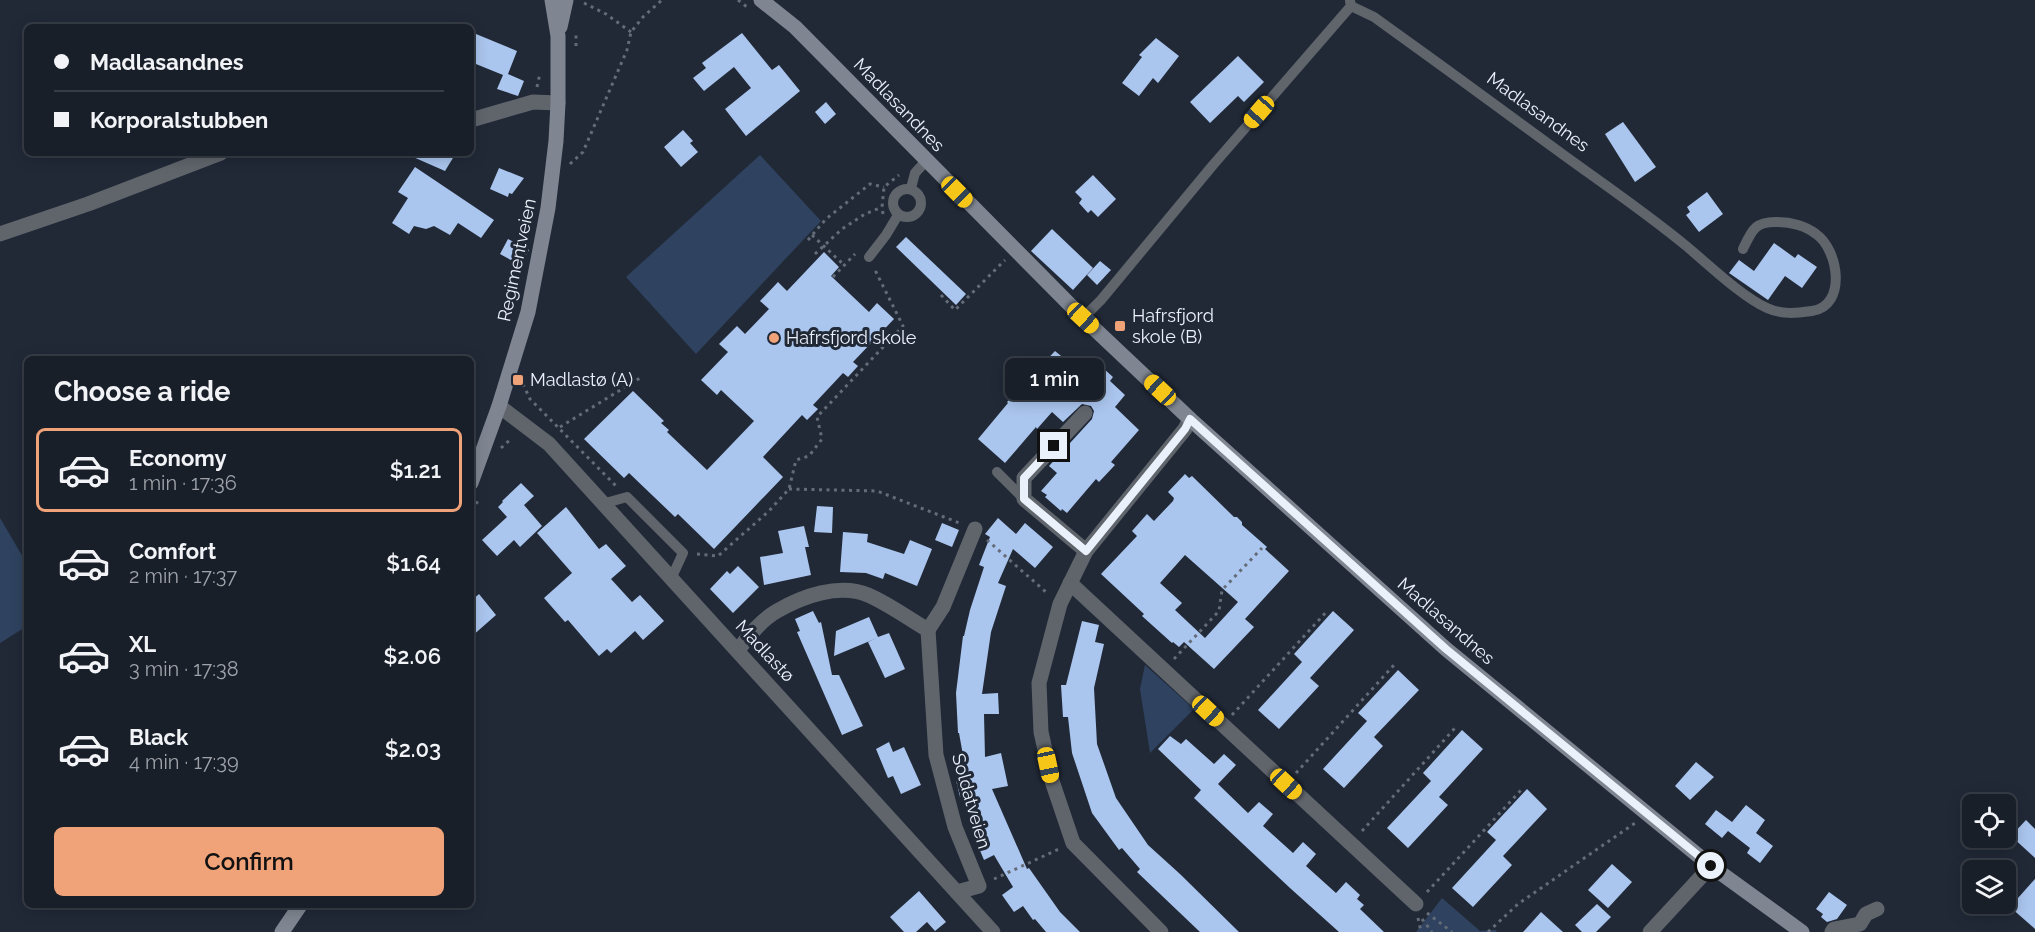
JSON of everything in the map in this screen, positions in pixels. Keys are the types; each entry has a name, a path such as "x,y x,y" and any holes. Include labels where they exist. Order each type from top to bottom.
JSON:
{"street":[{"name":"Regimentveien","path":"474,475 499,406 528,312 539,263 552,176 558,103 558,36 552,0"},
{"name":"Regimentveien","path":"558,36 566,0"},
{"name":"Madlasandnes","path":"761,0 795,27 1083,318 1190,419 1446,649 1711,866 1802,932"},
{"path":"474,119 533,102 558,103"},
{"path":"0,234 88,204 213,156"},
{"name":"Madlastø","path":"499,406 549,444 993,932"},
{"path":"1085,413 1024,478 1024,499 1086,551"},
{"path":"1161,932 1073,843 1052,781 1041,732 1039,683 1060,604 1086,551 1185,429 1190,419"},
{"path":"738,650 756,628 776,611 817,594 846,589 869,595 928,630 944,607 975,529"},
{"path":"1070,583 1416,904"},
{"name":"Soldatveien","path":"928,630 936,755 955,827 979,886"},
{"path":"1650,932 1711,866"},
{"path":"957,892 979,886"},
{"path":"282,932 298,908"},
{"path":"1832,932 1834,929 1860,924 1866,914 1877,909"}],"lane":[{"name":"Madlasandnes","path":"1083,318 1101,300 1350,3 1374,17 1660,225 1749,297 1766,308 1780,313 1798,313 1817,310 1827,305 1834,292 1836,271 1829,249 1817,234 1790,222 1765,222 1752,230 1743,249"},
{"path":"911,188 915,173 926,161"},
{"path":"911,188 919,194 922,204 917,213 908,218 898,215 892,206 893,196 901,189 911,188"},
{"path":"869,257 898,215"},
{"path":"997,472 1024,499"},
{"path":"602,504 627,497 683,553 671,579"}],"path":[{"path":"569,166 583,152 627,50 632,32 642,17 662,0"},
{"path":"584,3 606,14 632,32"},
{"path":"533,102 541,67"},
{"path":"885,220 882,207 884,187 901,174"},
{"path":"808,240 826,219 870,184 884,187"},
{"path":"815,254 842,229 865,214 882,207"},
{"path":"812,235 844,265"},
{"path":"833,277 858,252"},
{"path":"683,553 718,556 769,511 789,489 796,460 809,456 822,439 817,417 903,326 869,257"},
{"path":"941,295 955,310 1006,259"},
{"path":"560,427 640,378"},
{"path":"530,399 627,497"},
{"path":"789,489 877,491 975,529 1060,604"},
{"path":"1163,670 1219,611 1222,590 1262,548"},
{"path":"1223,725 1328,610"},
{"path":"1286,784 1394,665"},
{"path":"1350,843 1455,728"},
{"path":"1416,904 1523,788"},
{"path":"1488,932 1518,904 1635,823"},
{"path":"979,886 1027,862 1073,843"},
{"path":"1416,904 1421,932"},
{"path":"1416,904 1452,932"},
{"path":"1422,919 1432,932"}],"shaded area":[{"path":"760,155 821,221 696,354 626,277"},
{"path":"0,518 24,559 24,628 0,643"},
{"path":"1145,665 1194,709 1150,753 1140,689"},
{"path":"1442,898 1480,931 1496,930 1497,932 1416,932"}],"building":[{"path":"742,33 772,70 779,65 800,91 746,136 725,109 751,88 734,67 704,91 693,78 706,68 702,63"},
{"path":"476,34 517,51 508,74 524,81 518,96 497,89 503,75 474,63"},
{"path":"1156,38 1179,56 1158,83 1153,78 1139,96 1122,83 1142,57 1139,55"},
{"path":"1238,56 1264,82 1244,102 1238,96 1210,123 1190,102"},
{"path":"826,102 836,114 825,124 815,112"},
{"path":"1623,122 1656,167 1635,182 1605,134"},
{"path":"683,130 693,141 690,143 698,152 681,167 664,147"},
{"path":"411,156 454,156 445,171"},
{"path":"415,167 494,220 481,238 458,223 450,235 434,226 426,229 414,226 409,234 392,223 408,198 398,192"},
{"path":"499,168 524,178 512,194 509,193 508,197 490,189"},
{"path":"1093,175 1116,199 1098,217 1091,210 1088,213 1079,203 1082,199 1075,192"},
{"path":"1707,192 1723,214 1699,232 1686,215 1690,212 1687,207"},
{"path":"1052,229 1093,268 1073,290 1031,251"},
{"path":"906,237 966,294 956,305 896,247"},
{"path":"508,239 529,250 520,265 500,254"},
{"path":"1774,243 1795,258 1798,254 1817,267 1802,288 1785,276 1768,300 1729,273 1739,260 1754,271"},
{"path":"824,252 839,267 831,276 869,312 877,303 894,319 853,362 858,366 848,377 843,373 813,405 818,409 807,420 802,415 763,457 783,477 714,549 678,514 675,517 629,473 624,478 584,439 633,391 664,421 661,423 669,430 667,432 707,470 754,421 721,390 717,395 701,380 728,352 719,344 737,326 745,334 769,309 760,301 778,282 787,291"},
{"path":"1100,261 1111,270 1097,285 1087,275"},
{"path":"1055,351 1082,373 1094,360 1113,377 1110,381 1125,395 1115,407 1139,430 1111,462 1115,465 1099,482 1096,479 1067,513 1062,509 1061,511 1041,491 1057,473 1049,466 1092,419 1094,411 1091,406 1082,404 1063,422 1052,412 1005,463 978,439 1007,402"},
{"path":"1185,474 1189,478 1192,476 1234,517 1237,517 1242,525 1267,547 1265,549 1289,571 1245,619 1254,627 1214,669 1184,642 1179,647 1172,643 1101,574 1137,536 1132,531 1147,514 1154,521 1173,501 1174,498 1168,492","holes":["1185,555 1238,602 1205,638 1175,610 1182,603 1160,583"]},
{"path":"521,483 534,496 524,505 542,526 520,547 514,540 497,556 482,540 507,517 498,507"},
{"path":"817,506 833,507 832,533 814,532"},
{"path":"566,507 599,549 606,544 626,566 611,579 632,602 640,595 664,621 643,640 635,631 611,653 607,649 599,656 568,620 565,622 544,598 572,573 537,533"},
{"path":"998,518 1016,534 1025,523 1053,547 1035,568 1013,549 998,583 1006,586 991,632 982,694 998,693 999,714 984,714 985,757 1001,753 1008,786 992,789 1027,869 1029,868 1060,912 1080,932 1046,932 1023,906 1014,912 1002,895 1013,887 994,855 984,860 970,827 982,822 973,794 960,797 956,780 965,778 961,762 964,761 958,733 956,693 963,636 984,567 979,565 990,537 985,534"},
{"path":"942,523 959,530 952,547 935,540"},
{"path":"804,526 809,547 805,547 811,575 764,585 760,557 783,553 778,531"},
{"path":"843,532 868,534 867,542 904,554 910,540 932,549 917,586 885,573 883,579 866,573 840,572"},
{"path":"738,566 759,587 733,613 710,589 727,571 730,574"},
{"path":"479,594 496,615 474,634 474,598"},
{"path":"813,611 819,623 821,622 832,675 839,675 863,726 842,735 797,632 800,631 795,619"},
{"path":"1333,611 1354,630 1310,678 1319,686 1279,729 1258,710 1302,662 1294,654"},
{"path":"869,617 878,637 889,633 905,669 885,678 868,642 877,638 834,656 836,631"},
{"path":"1082,621 1099,625 1095,642 1104,644 1094,688 1097,744 1116,798 1148,845 1239,932 1200,932 1137,872 1140,869 1122,848 1119,850 1092,813 1072,753 1068,717 1063,717 1061,685 1066,685"},
{"path":"1398,670 1419,690 1374,737 1383,746 1344,788 1323,769 1367,721 1358,713"},
{"path":"1462,730 1483,749 1439,797 1448,805 1408,848 1387,828 1431,781 1423,773"},
{"path":"1170,736 1181,744 1186,739 1214,764 1224,754 1236,765 1218,784 1248,813 1259,802 1273,814 1263,826 1293,853 1303,842 1316,854 1306,866 1336,893 1346,882 1360,895 1357,899 1364,905 1360,909 1384,932 1339,932 1290,888 1194,798 1201,790 1158,749"},
{"path":"889,742 893,752 904,747 921,785 901,794 893,776 888,778 876,749"},
{"path":"1696,762 1714,777 1690,800 1675,786"},
{"path":"1527,789 1547,809 1503,856 1512,865 1473,907 1452,888 1496,840 1487,832"},
{"path":"1746,805 1765,820 1756,833 1773,846 1760,863 1747,853 1750,848 1728,831 1722,838 1705,824 1716,810 1732,822"},
{"path":"2026,820 2035,829 2035,858 2016,841 2016,831"},
{"path":"1612,864 1632,882 1608,908 1588,890"},
{"path":"2035,879 2035,929 2016,912 2016,900"},
{"path":"919,891 946,922 935,931 927,922 916,932 904,932 890,917"},
{"path":"1829,892 1847,905 1837,919 1827,922 1821,917 1823,914 1816,909"},
{"path":"1597,904 1611,917 1596,932 1582,932 1575,925"},
{"path":"1541,912 1563,932 1523,932"}],"place":[{"name":"Hafrsfjord skole (B)","path":"1120,326"},
{"name":"Hafrsfjord skole","path":"774,338"},
{"name":"Madlastø (A)","path":"518,380"}],"route":[{"path":"1054,446 1024,478 1024,499 1086,551 1185,429 1190,419 1446,649 1711,866"}]}
